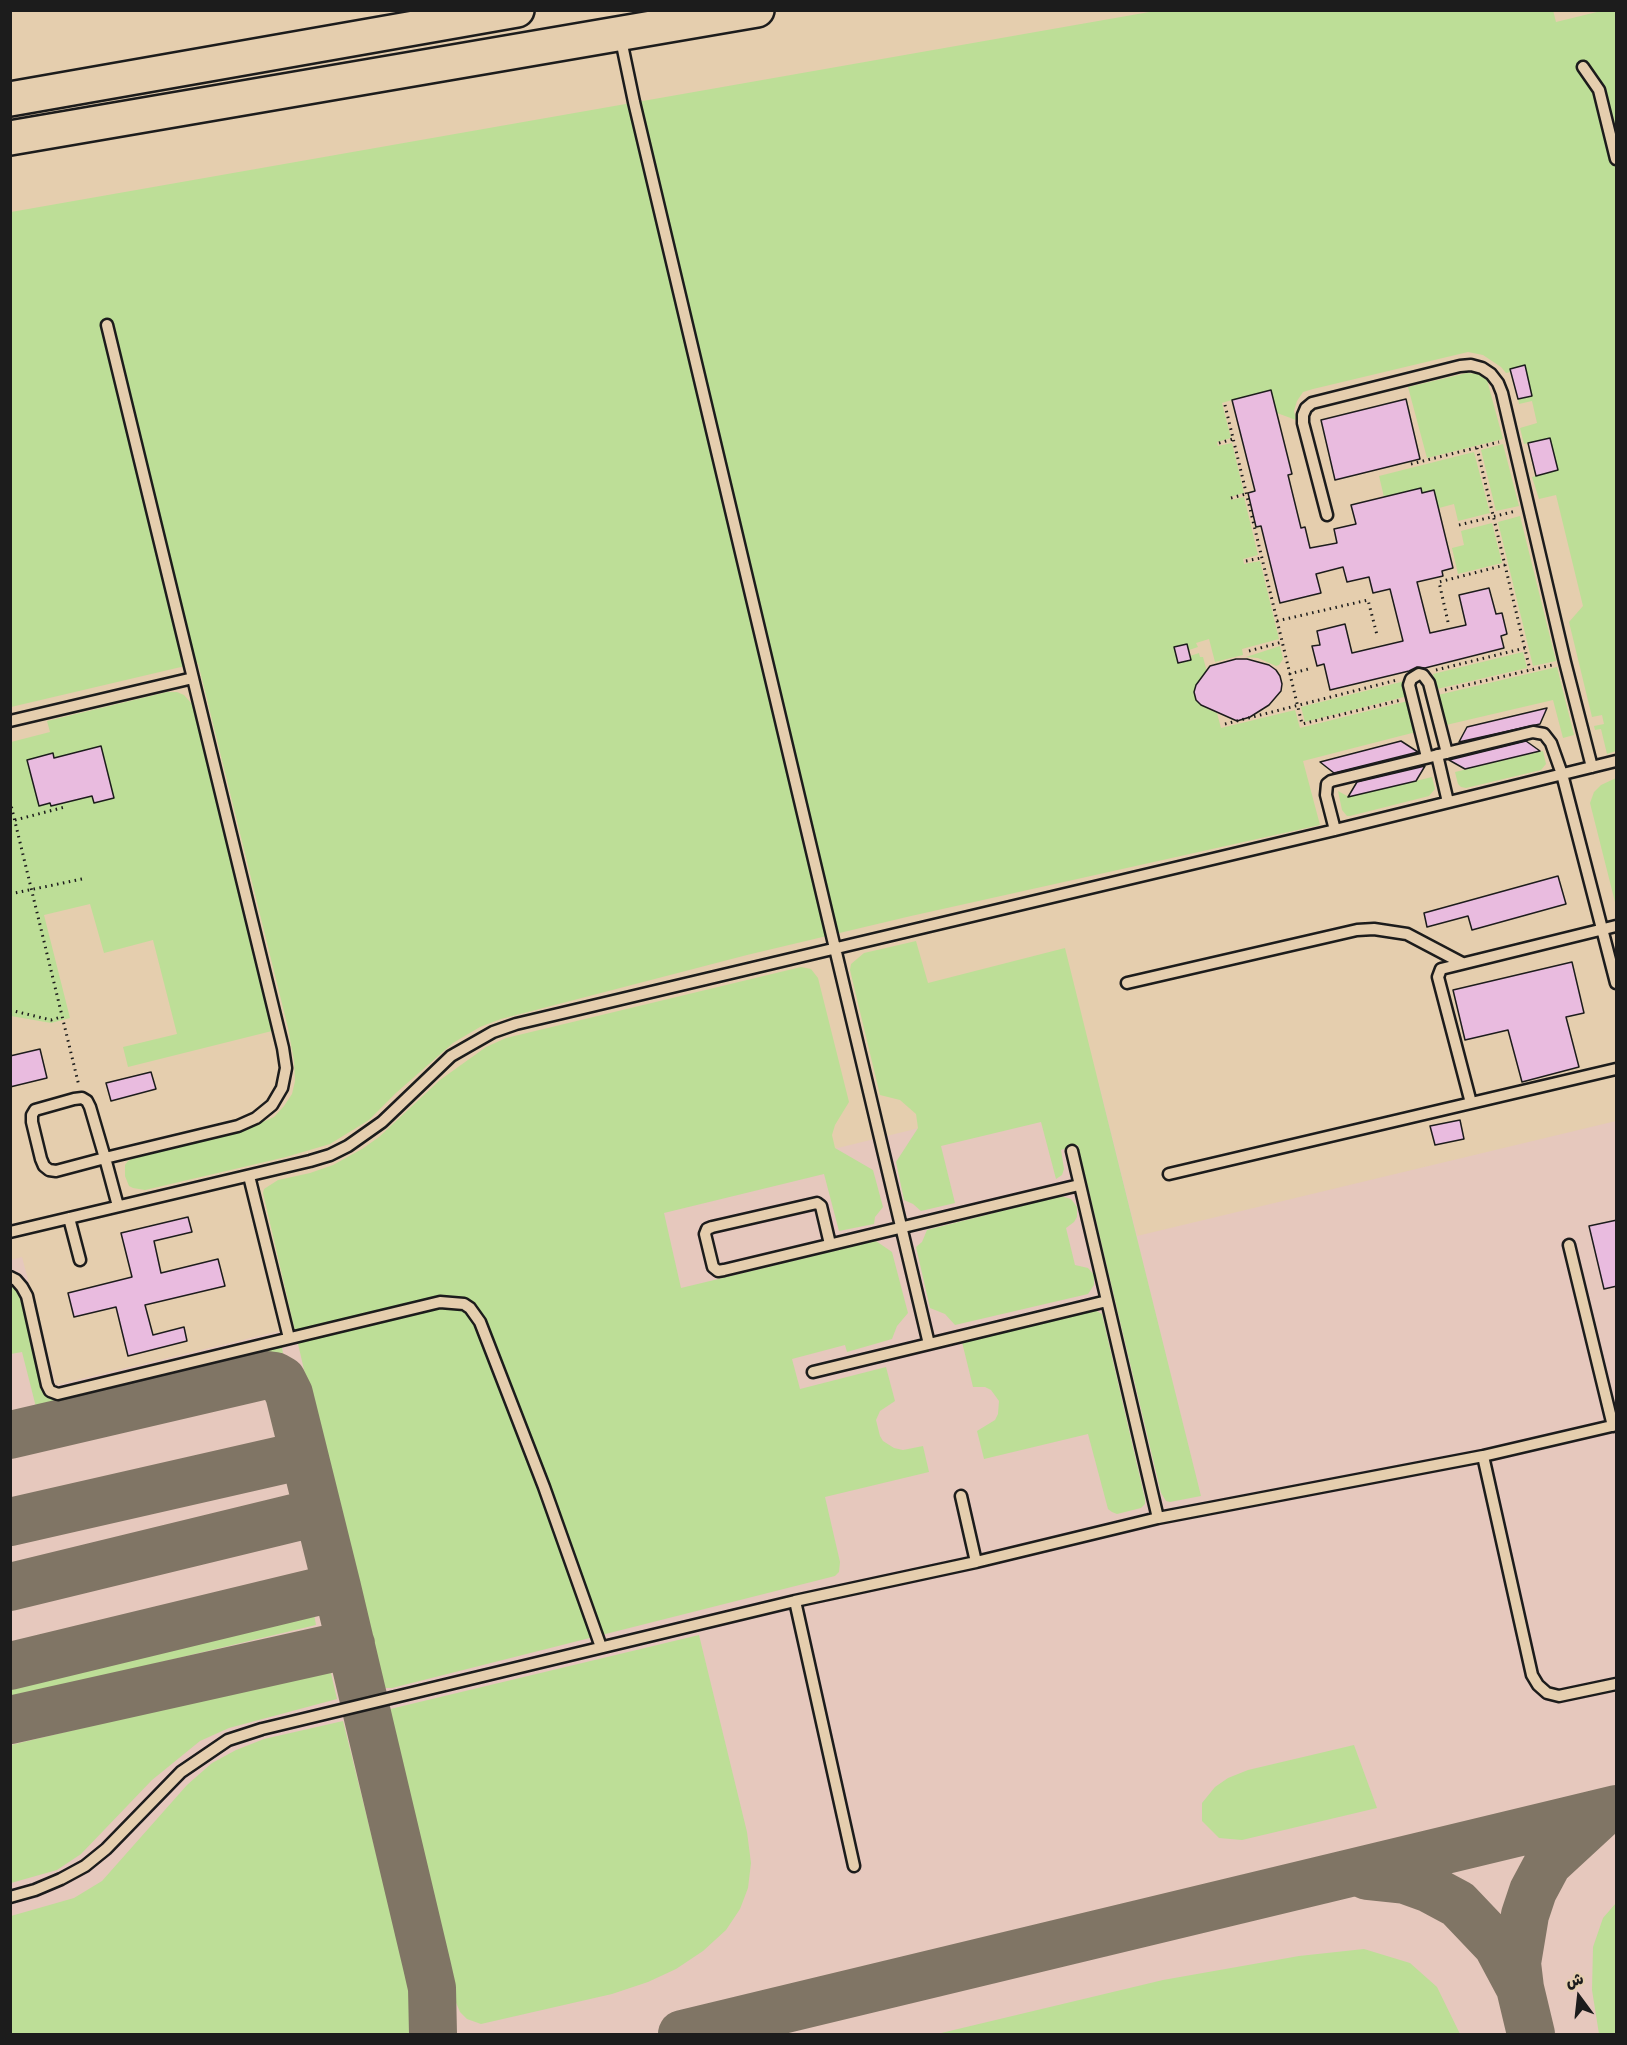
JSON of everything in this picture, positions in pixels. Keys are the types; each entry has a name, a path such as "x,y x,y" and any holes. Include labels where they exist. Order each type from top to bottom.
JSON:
{"highway":[{"path":"10,99 517,10"},
{"path":"10,138 619,23 757,10"}],"lane":[{"path":"619,23 634,102 929,1344"},
{"path":"1584,67 1599,90 1617,159"},
{"path":"107,325 286,1068 282,1088 272,1105 256,1118 238,1126 105,1158 56,1171 44,1166 32,1122 35,1110 82,1098 90,1107 105,1158 118,1206"},
{"path":"1327,515 1303,423 1306,408 1312,403 1460,366 1471,365 1491,374 1498,383 1592,767"},
{"path":"1437,755 1412,698 1409,685 1411,679 1417,675 1426,679 1431,693 1437,755 1448,802"},
{"path":"10,721 193,678"},
{"path":"1335,830 1325,790 1331,781 1538,732 1548,738 1551,743 1562,774 1617,983"},
{"path":"10,1232 310,1161 348,1146 382,1122 451,1056 493,1032 516,1024 1617,761"},
{"path":"1472,1103 1438,977 1441,969 1617,926"},
{"path":"1127,983 1357,930 1374,929 1407,934 1462,963"},
{"path":"1169,1174 1617,1069"},
{"path":"1071,1151 1158,1518"},
{"path":"249,1176 289,1338"},
{"path":"830,1244 821,1206 814,1202 712,1227 707,1229 705,1234 713,1267 718,1271 1080,1185"},
{"path":"69,1218 80,1260"},
{"path":"10,1896 52,1883 85,1866 106,1849 181,1772 228,1740 273,1726 795,1601 976,1562 1158,1518 1483,1456 1615,1425 1569,1245"},
{"path":"10,1277 22,1287 27,1296 47,1385 54,1394 440,1302 457,1302 470,1308 480,1322 544,1487 601,1647"},
{"path":"813,1372 1107,1301"},
{"path":"1483,1456 1532,1675 1547,1693 1559,1696 1617,1684"},
{"path":"961,1496 976,1562"},
{"path":"795,1601 854,1866"}],"path":[{"path":"1224,405 1302,724 1412,698"},
{"path":"1219,443 1233,439"},
{"path":"1411,464 1512,439"},
{"path":"1477,448 1530,670"},
{"path":"1232,498 1246,494"},
{"path":"1460,525 1529,508"},
{"path":"1246,561 1261,558"},
{"path":"1448,622 1439,582 1505,565"},
{"path":"1276,621 1368,600 1377,635"},
{"path":"1249,651 1282,642"},
{"path":"1225,724 1525,648"},
{"path":"1431,693 1565,662"},
{"path":"1289,674 1312,668"},
{"path":"10,801 82,1098"},
{"path":"15,820 64,807"},
{"path":"10,894 82,879"},
{"path":"10,1010 51,1020 62,1017"}],"shaded area":[{"path":"1099,1084 1137,1236 1616,1121 1616,2034 11,2034 11,1260 22,1257 56,1385 669,1237 658,1192"}],"green space":[{"path":"1553,10 1556,22 1601,11 1616,11 1616,751 1607,754 1601,729 1595,730 1594,726 1604,724 1602,715 1592,717 1569,622 1583,606 1556,495 1539,499 1532,477 1558,470 1550,438 1524,444 1520,428 1537,423 1532,401 1519,404 1518,399 1532,395 1525,365 1506,373 1483,355 1468,352 1313,389 1303,392 1297,401 1294,411 1296,420 1277,413 1271,390 1232,400 1222,403 1231,438 1217,442 1218,446 1232,443 1244,493 1230,497 1231,500 1244,497 1258,555 1243,559 1244,564 1260,561 1279,639 1242,649 1243,655 1215,662 1209,639 1196,643 1198,647 1189,650 1187,644 1174,647 1179,663 1191,660 1190,656 1199,653 1200,657 1203,657 1207,672 1196,700 1201,706 1217,713 1221,728 1295,710 1300,728 1408,701 1416,732 1303,761 1320,825 911,916 747,955 501,1019 480,1027 453,1043 369,1120 330,1144 286,1157 145,1190 129,1186 125,1176 125,1165 133,1158 242,1131 274,1117 292,1094 295,1081 294,1061 288,1028 198,663 11,707 11,212 1155,11"},
{"path":"1467,373 1479,374 1487,380 1503,439 1427,458 1408,387"},
{"path":"1503,444 1519,506 1496,511 1481,450"},
{"path":"1474,452 1490,513 1458,521 1454,504 1439,508 1434,490 1422,493 1420,488 1384,497 1379,476"},
{"path":"1520,516 1556,661 1533,666 1498,522"},
{"path":"1492,523 1502,563 1458,574 1452,548 1464,545 1461,531"},
{"path":"1280,646 1283,659 1276,666 1258,658 1246,657"},
{"path":"1523,652 1527,668 1437,689 1433,674"},
{"path":"1557,667 1574,735 1563,738 1553,700 1446,725 1438,695"},
{"path":"1405,681 1408,696 1305,722 1301,707"},
{"path":"167,692 184,695 192,704 272,1031 128,1067 123,1047 177,1034 153,940 104,953 90,904 44,915 70,1018 51,1023 11,1016 11,742 50,732 47,721"},
{"path":"1543,751 1546,764 1541,770 1466,788 1458,784 1455,772"},
{"path":"1432,777 1435,789 1429,796 1350,816 1342,810 1338,791 1349,797"},
{"path":"1616,778 1616,906 1590,803 1594,792 1601,785"},
{"path":"916,941 928,983 1065,948 1201,1496 1170,1502 1166,1501 1161,1493 1078,1145 1061,1150 1064,1169 1062,1175 1056,1179 1041,1122 941,1146 955,1203 921,1211 904,1200 896,1162 918,1128 916,1114 900,1100 880,1095 850,970 851,964 864,953"},
{"path":"801,967 811,969 818,978 849,1102 835,1125 832,1135 835,1148 873,1170 883,1207 875,1217 874,1224 839,1231 824,1174 664,1213 681,1288 876,1241 892,1252 908,1313 897,1326 892,1339 847,1352 845,1345 792,1359 800,1389 886,1367 895,1401 880,1411 876,1420 880,1436 883,1441 894,1448 903,1450 923,1446 929,1472 825,1497 840,1562 839,1572 835,1576 392,1688 384,1688 376,1674 357,1598 263,1193 264,1189 278,1180 333,1165 362,1149 379,1137 440,1080 486,1047 506,1038"},
{"path":"1061,1196 1071,1199 1077,1207 1077,1217 1066,1228 1075,1265 1088,1268 1094,1275 1094,1285 1088,1294 955,1325 945,1314 930,1308 916,1247 922,1242 927,1230"},
{"path":"11,1283 19,1294 44,1389 50,1397 55,1398 281,1344 283,1353 37,1411 22,1352 11,1354"},
{"path":"1095,1310 1102,1314 1145,1499 1145,1504 1141,1508 1117,1514 1108,1509 1088,1434 984,1459 977,1431 995,1420 999,1401 991,1390 985,1387 973,1387 962,1342"},
{"path":"313,1609 316,1625 11,1698 11,1682"},
{"path":"699,1635 747,1832 751,1863 748,1888 740,1909 726,1930 703,1951 676,1969 648,1982 612,1994 481,2024 467,2019 460,2012 452,1993 386,1710"},
{"path":"330,1669 337,1699 229,1728 200,1741 152,1780 81,1854 57,1870 11,1883 11,1745"},
{"path":"343,1721 416,2014 416,2023 410,2034 11,2034 11,1916 74,1898 102,1881 187,1785 212,1763 264,1739"},
{"path":"1354,1745 1377,1808 1242,1840 1219,1838 1202,1821 1202,1803 1215,1787 1228,1778 1248,1770"},
{"path":"1616,1903 1616,2034 1599,2034 1592,1990 1593,1947 1603,1918"},
{"path":"1364,1949 1410,1963 1437,1987 1460,2034 937,2034 1163,1980 1299,1956"}],"building":[{"path":"1525,365 1532,396 1518,399 1510,369"},
{"path":"1271,390 1292,474 1288,475 1301,528 1305,527 1310,548 1337,543 1334,529 1356,524 1351,505 1421,488 1422,493 1434,490 1453,568 1442,571 1443,576 1417,582 1430,633 1466,625 1459,595 1489,588 1496,614 1502,613 1507,634 1501,636 1504,648 1425,668 1417,667 1409,671 1330,690 1324,664 1317,666 1312,646 1320,645 1317,631 1345,624 1352,653 1403,641 1390,589 1373,593 1369,577 1347,582 1343,567 1316,574 1321,593 1280,603 1261,526 1256,527 1248,493 1255,491 1232,400"},
{"path":"1406,399 1420,459 1335,480 1321,420"},
{"path":"1550,438 1558,470 1536,476 1528,443"},
{"path":"1187,644 1191,660 1178,663 1174,647"},
{"path":"1236,659 1247,659 1269,665 1276,670 1282,684 1281,691 1269,705 1250,717 1237,721 1201,705 1196,700 1194,692 1196,685 1210,666"},
{"path":"1547,708 1540,724 1459,742 1467,727"},
{"path":"1401,741 1418,752 1334,773 1320,762"},
{"path":"1526,741 1540,751 1465,769 1449,760"},
{"path":"101,746 114,798 94,803 92,796 51,806 50,803 39,806 27,760 53,753 54,758"},
{"path":"1425,766 1416,781 1348,797 1357,782"},
{"path":"1558,876 1566,904 1472,930 1468,916 1427,927 1424,913"},
{"path":"1572,962 1584,1013 1566,1017 1579,1067 1522,1082 1508,1030 1465,1040 1453,990"},
{"path":"40,1049 47,1078 10,1087 10,1056"},
{"path":"151,1072 156,1089 111,1101 106,1083"},
{"path":"1460,1120 1464,1139 1435,1145 1430,1126"},
{"path":"188,1217 192,1232 154,1241 161,1273 218,1259 225,1286 145,1305 153,1335 184,1327 187,1341 128,1356 116,1307 74,1317 68,1293 132,1277 121,1233"},
{"path":"1617,1220 1617,1286 1604,1289 1589,1226"}],"taxiway":[{"path":"10,1435 267,1375 282,1380 289,1394 337,1587 427,1966 432,1988 433,2034"},
{"path":"10,1522 304,1455"},
{"path":"10,1587 318,1512"},
{"path":"10,1666 337,1587"},
{"path":"10,1720 351,1644"},
{"path":"682,2034 1616,1809"},
{"path":"1531,2034 1520,1988 1517,1963 1525,1915 1533,1891 1548,1863 1600,1815"},
{"path":"1367,1876 1405,1880 1430,1889 1458,1904 1497,1945 1520,1988"}]}
